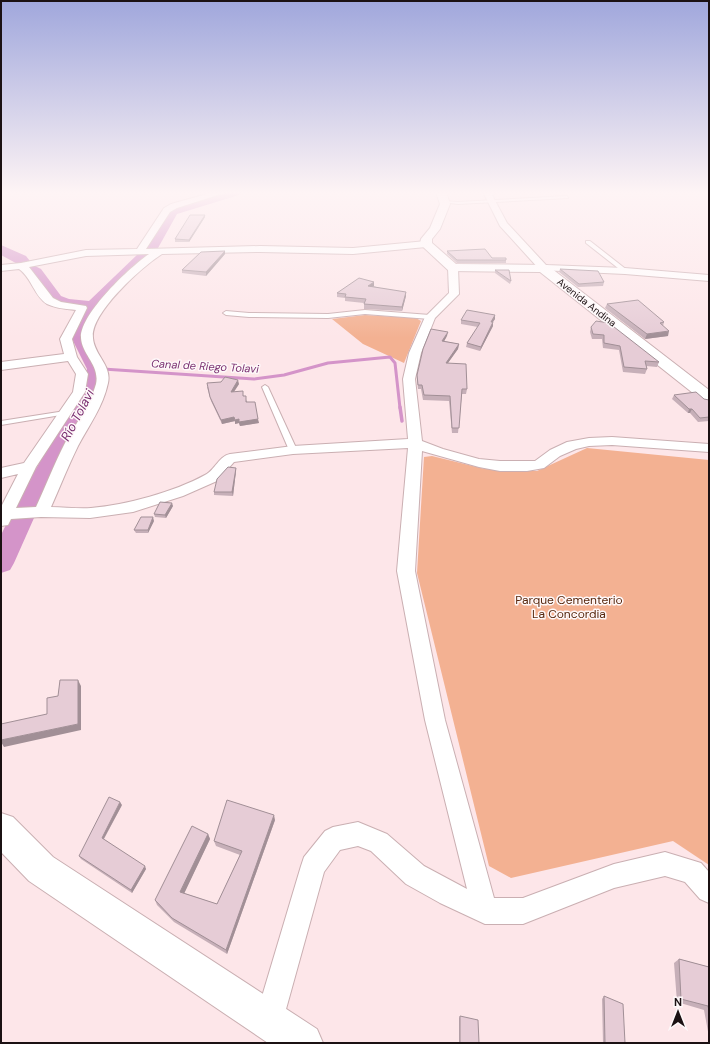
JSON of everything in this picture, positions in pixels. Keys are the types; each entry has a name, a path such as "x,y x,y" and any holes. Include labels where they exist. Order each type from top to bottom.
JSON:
{"main road":[{"path":"1,829 41,869 303,1043"}],"street":[{"path":"140,252 147,241"},
{"name":"Avenida Andina","path":"518,241 543,268 709,398"},
{"path":"1,268 21,266 86,253 260,249 353,251 426,244 453,268 543,268 625,271 709,278"},
{"path":"40,512 77,435 92,411 102,382 101,365 91,350 87,337 91,324 107,298 150,256 159,252"},
{"path":"3,519 29,468 79,392 82,374 71,357 66,339 82,308 59,304 49,300 29,271 21,266"},
{"path":"453,268 454,294 430,316 415,353 409,380 415,443 406,571 435,720 486,911"},
{"path":"1,366 71,357"},
{"path":"3,519 40,512 90,513 133,507 178,492 212,478 230,458 293,450 415,443 438,452 479,463 500,466 539,465 554,453 572,445 589,442 612,441 709,448"},
{"path":"1,473 29,468"},
{"path":"269,1020 313,866 333,839 358,834 379,842 415,874 449,894 486,911 523,911 614,876 665,864 692,872 709,890"}],"lane":[{"path":"588,242 625,271"},
{"path":"226,313 249,315 328,316 365,312 430,316"},
{"path":"264,387 293,450"},
{"path":"1,423 65,413"}],"green space":[{"path":"365,315 416,318 421,321 404,363 363,344 332,319"},
{"name":"Parque Cementerio La Concordia","path":"587,448 709,460 709,865 673,841 511,878 489,866 417,573 424,457 432,456 485,469 537,471"}],"building":[{"path":"485,249 492,258 506,258 506,260 457,260 447,251"},
{"path":"225,251 206,272 182,270 201,252"},
{"path":"560,269 598,271 604,282 579,284"},
{"path":"495,270 509,270 511,281"},
{"path":"359,278 374,282 368,286 406,292 402,307 364,304 366,299 345,297 346,294 337,293"},
{"path":"638,300 664,322 660,323 669,331 647,334 607,304"},
{"path":"467,310 495,315 481,347 467,343 480,323 461,320"},
{"path":"596,321 609,323 659,362 645,361 647,369 624,367 620,346 604,343 604,335 593,334 591,327"},
{"path":"431,329 448,332 442,341 459,344 446,363 466,364 467,389 462,389 459,428 452,428 450,396 424,395 422,385 418,385 417,375 423,349"},
{"path":"225,377 238,380 231,392 243,391 243,396 246,396 246,402 255,402 258,419 239,422 239,419 235,420 234,417 221,420 210,397 207,383 221,382"},
{"path":"696,392 704,399 709,400 709,417 700,418 692,409 689,409 674,395"},
{"path":"228,467 236,468 232,492 214,492 217,479"},
{"path":"160,502 172,503 165,515 154,514"},
{"path":"141,517 153,517 148,530 134,530"},
{"path":"60,680 78,680 78,724 1,740 1,724 47,714 47,698 58,696"},
{"path":"109,797 120,802 102,838 145,866 131,890 79,856"},
{"path":"227,800 274,815 226,950 172,918 155,900 192,826 208,834 180,892 217,904 242,851 214,841"},
{"path":"679,959 709,967 709,1011 708,1006 681,999"},
{"path":"604,996 623,1004 625,1043 605,1043"},
{"path":"460,1016 478,1020 479,1043 460,1043"}],"waterway":[{"name":"Río Tolavi","path":"153,245 155,241"},
{"path":"1,249 21,259 26,264"},
{"name":"Río Tolavi","path":"93,306 144,256"},
{"path":"32,269 55,299 69,304 93,306"},
{"name":"Río Tolavi","path":"1,563 30,500 93,387 96,369 81,339 82,327 93,306"},
{"name":"Canal de Riego Tolavi","path":"103,369 254,379 284,375 328,363 390,357 395,363 400,408"},
{"name":"Canal de Riego Tolavi","path":"400,407 402,421"}]}
